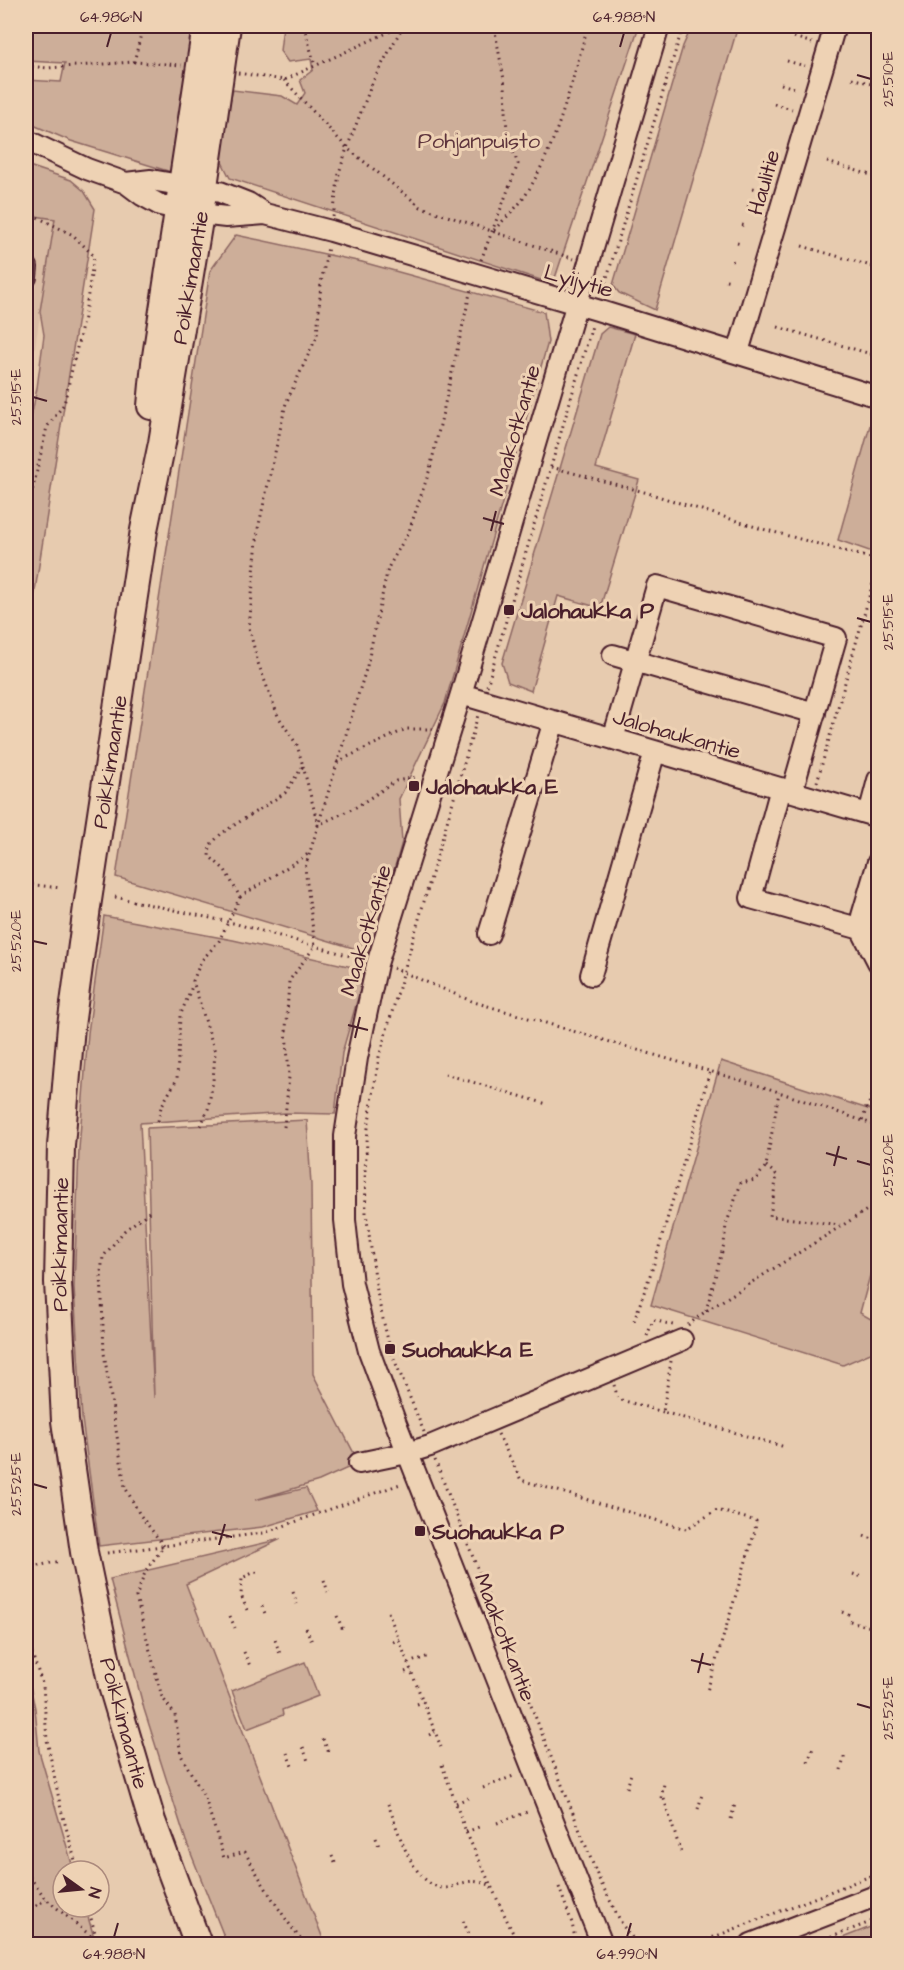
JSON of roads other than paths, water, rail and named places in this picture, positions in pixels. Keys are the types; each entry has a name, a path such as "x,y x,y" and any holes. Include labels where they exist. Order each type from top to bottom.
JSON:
{"main road":[{"name":"Poikkimaantie","path":"193,186 206,26"},
{"name":"Poikkimaantie","path":"198,1944 152,1821 110,1675 84,1552 65,1421 58,1282 61,1146 71,1026 144,530 155,363 227,26"}],"street":[{"name":"Maakotkantie","path":"602,1944 369,1352 352,1284 345,1220 345,1136 357,1058 377,964 461,694 659,26"},
{"name":"Haulitie","path":"738,352 835,26"},
{"path":"30,145 126,183"},
{"name":"Lyijytie","path":"126,183 151,180 220,192 239,199 265,214 331,231 738,352 879,397"},
{"name":"Lyijytie","path":"126,183 142,195 160,204 189,212 226,218 265,214"},
{"path":"613,739 657,586 836,638 815,713 751,898 861,929"},
{"path":"613,655 815,713"},
{"name":"Jalohaukantie","path":"461,694 874,816"},
{"path":"489,934 554,721"},
{"path":"591,975 655,751"},
{"path":"874,816 879,780"},
{"path":"879,862 862,916 861,929 879,962"},
{"path":"359,1463 429,1446 682,1340"},
{"path":"751,1944 879,1895"}],"place":[{"name":"Jalohaukka P","path":"509,610"},
{"name":"Jalohaukka E","path":"414,786"},
{"name":"Suohaukka E","path":"390,1349"},
{"name":"Suohaukka P","path":"420,1531"}],"park label":[{"name":"Pohjanpuisto","path":"479,140"}]}
